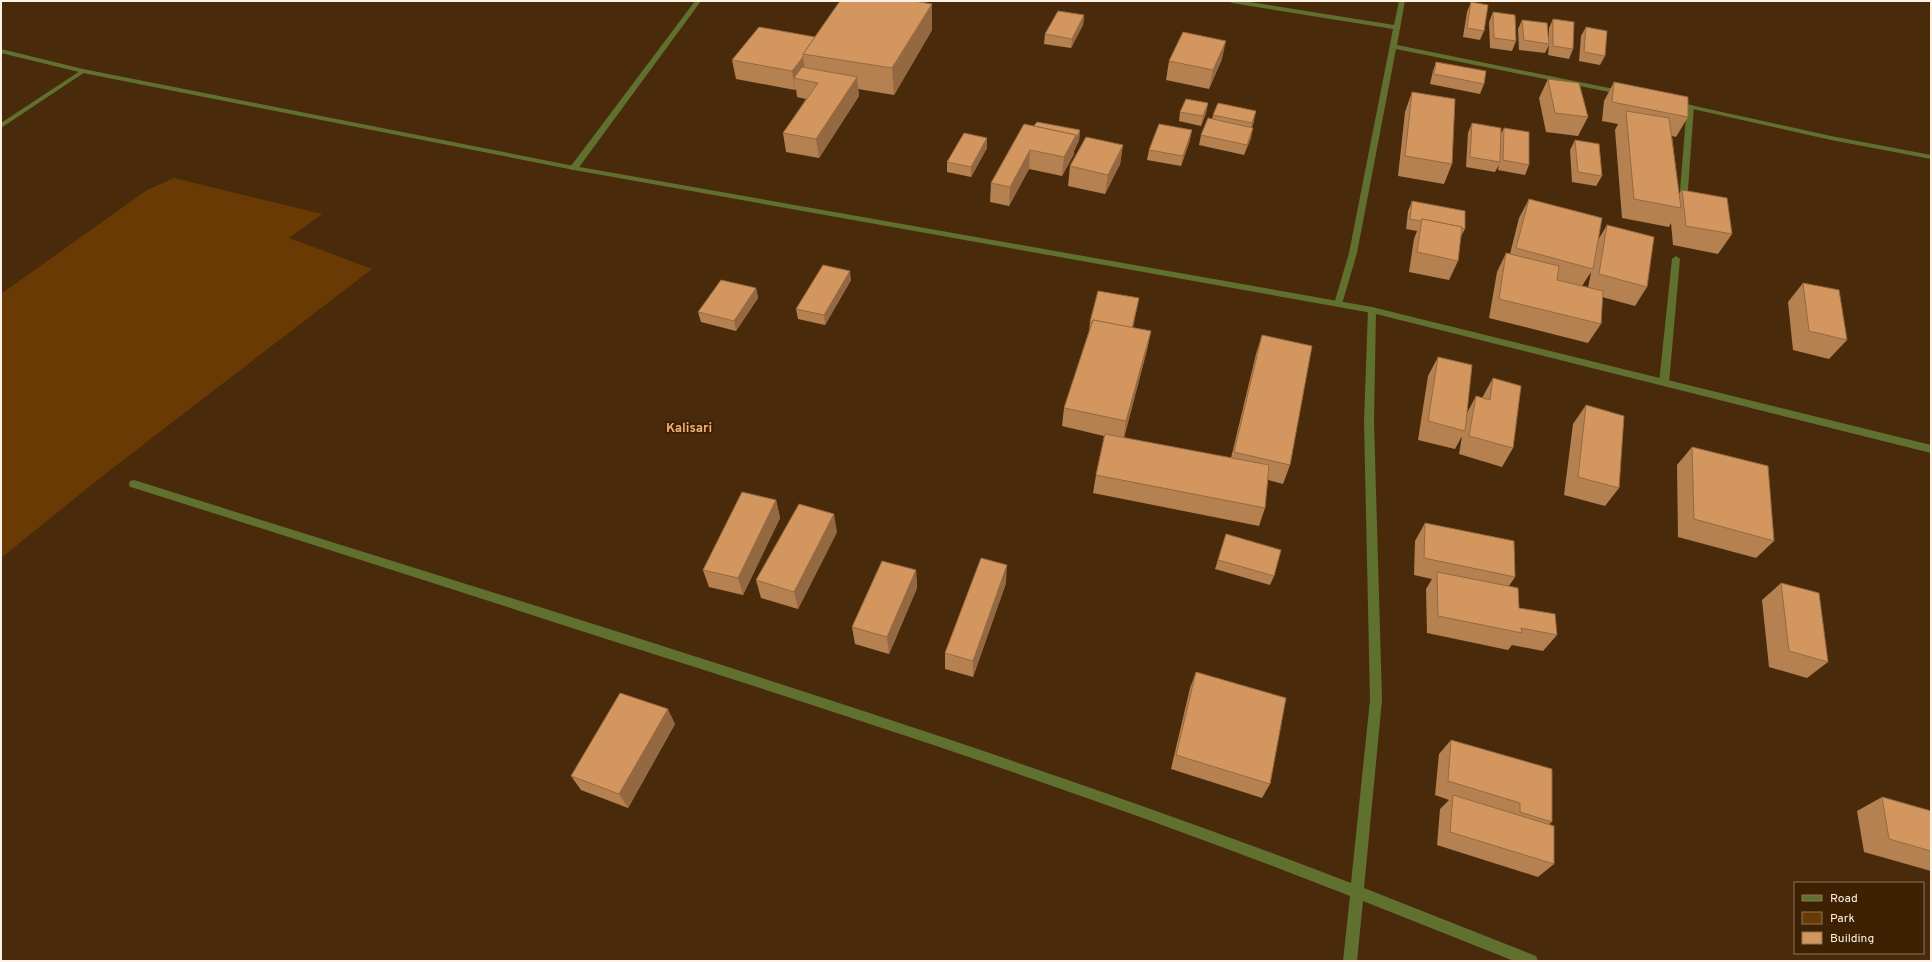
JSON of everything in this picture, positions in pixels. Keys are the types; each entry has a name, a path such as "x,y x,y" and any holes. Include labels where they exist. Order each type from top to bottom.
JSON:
{"street":[{"path":"574,168 698,1"},
{"path":"1232,1 1396,27"},
{"path":"1338,304 1353,253 1392,46 1402,1"},
{"path":"1392,46 1630,94"},
{"path":"1,50 82,71 574,168 1372,310 1931,449"},
{"path":"1,126 82,71"},
{"path":"1667,102 1831,138 1931,157"},
{"path":"1683,203 1690,106"},
{"path":"1664,383 1676,259"},
{"path":"1350,961 1376,700 1370,421 1372,310"},
{"path":"134,484 813,699 1054,780 1358,891 1531,961"}],"green space":[{"path":"174,178 322,214 289,238 372,269 105,474 1,558 1,294 147,190"}],"building":[{"path":"840,1 914,1 932,4 892,68 803,54"},
{"path":"1471,2 1488,5 1484,31 1467,28"},
{"path":"1058,11 1084,15 1072,39 1045,34"},
{"path":"1493,12 1515,15 1516,41 1494,38"},
{"path":"1553,19 1574,22 1573,49 1553,46"},
{"path":"1522,20 1547,23 1549,44 1524,40"},
{"path":"759,27 815,37 803,54 803,57 792,71 732,60"},
{"path":"1586,27 1607,31 1605,56 1584,52"},
{"path":"1183,32 1226,41 1213,70 1169,61"},
{"path":"1436,62 1486,71 1484,84 1434,74"},
{"path":"802,67 857,77 816,139 783,133 818,83 794,78"},
{"path":"1548,79 1579,83 1588,117 1555,113"},
{"path":"1614,82 1688,97 1688,117 1612,102"},
{"path":"1412,92 1455,99 1452,164 1405,156"},
{"path":"1186,99 1208,103 1203,116 1180,112"},
{"path":"1218,103 1256,111 1252,123 1213,115"},
{"path":"1626,111 1669,118 1681,208 1634,199"},
{"path":"1208,118 1253,128 1247,145 1201,135"},
{"path":"1037,122 1080,130 1075,141 1076,135 1034,126"},
{"path":"1472,123 1501,128 1500,162 1470,157"},
{"path":"1024,124 1076,135 1064,157 1030,150 1010,187 991,183"},
{"path":"1159,124 1192,130 1183,156 1149,150"},
{"path":"1504,128 1529,132 1529,165 1503,160"},
{"path":"964,133 987,138 971,167 947,162"},
{"path":"1086,137 1123,145 1108,175 1070,166"},
{"path":"1575,140 1599,144 1602,176 1578,172"},
{"path":"1682,190 1727,198 1732,234 1686,226"},
{"path":"1529,199 1602,218 1593,269 1516,248"},
{"path":"1412,201 1465,211 1465,229 1462,227 1422,219 1421,221 1410,219"},
{"path":"1422,219 1462,227 1458,261 1417,252"},
{"path":"1607,225 1654,237 1647,287 1599,274"},
{"path":"1506,253 1559,266 1557,280 1603,291 1601,324 1499,299"},
{"path":"823,265 850,271 824,315 796,309"},
{"path":"721,280 756,288 734,321 698,312"},
{"path":"1803,283 1839,290 1847,340 1809,331"},
{"path":"1098,291 1139,298 1132,328 1093,320 1090,322"},
{"path":"1093,320 1151,331 1126,421 1064,408"},
{"path":"1262,335 1312,346 1290,465 1234,452"},
{"path":"1438,357 1472,365 1465,431 1428,421"},
{"path":"1493,378 1521,386 1513,448 1469,436 1476,396 1490,400"},
{"path":"1586,405 1624,416 1619,488 1578,477"},
{"path":"1105,434 1269,465 1265,508 1096,475"},
{"path":"1692,447 1768,466 1774,541 1694,519"},
{"path":"742,492 776,500 738,578 703,570"},
{"path":"799,504 834,514 794,592 756,580"},
{"path":"1425,523 1514,541 1515,577 1424,558"},
{"path":"1226,534 1281,550 1274,576 1218,560"},
{"path":"981,558 1007,565 973,661 945,653"},
{"path":"882,561 916,570 887,637 852,627"},
{"path":"1437,572 1518,588 1519,608 1555,614 1557,635 1521,628 1522,633 1438,616"},
{"path":"1781,583 1819,593 1828,662 1789,651"},
{"path":"1196,672 1286,698 1270,784 1176,755"},
{"path":"620,693 668,709 619,794 571,776"},
{"path":"1451,740 1552,769 1552,822 1520,812 1520,803 1448,781"},
{"path":"1453,795 1554,826 1554,864 1450,832"},
{"path":"1882,797 1931,811 1931,851 1889,839"}],"district":[{"name":"Kalisari","path":"689,427"}]}
